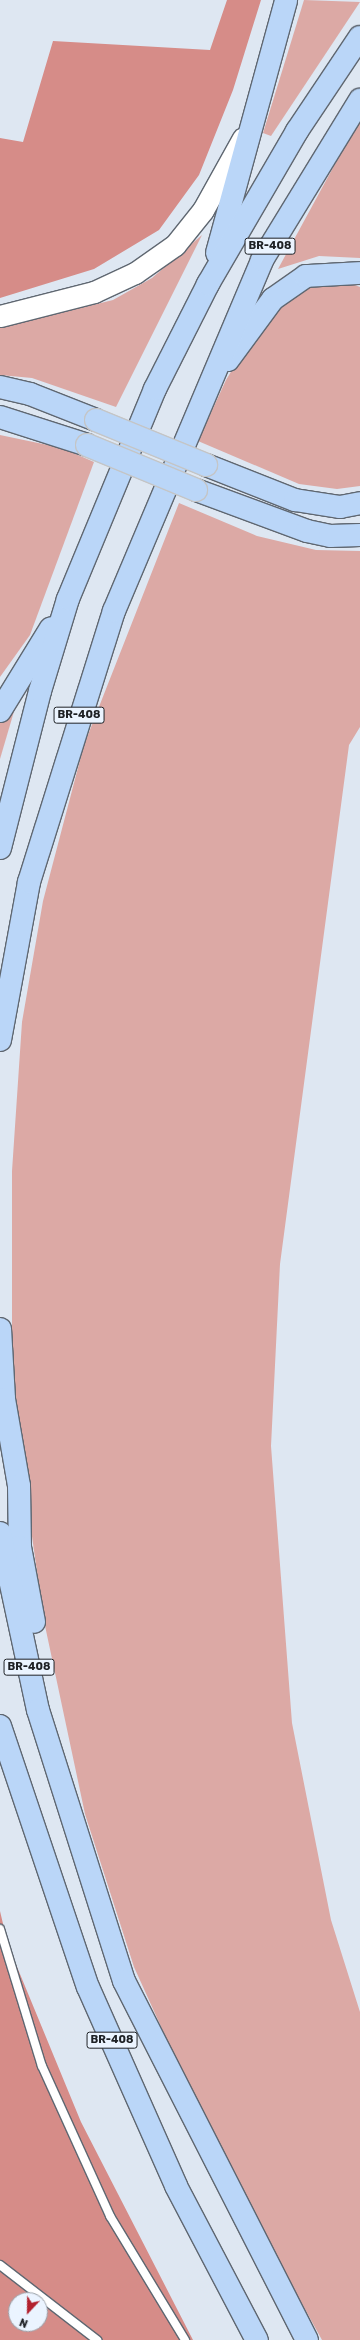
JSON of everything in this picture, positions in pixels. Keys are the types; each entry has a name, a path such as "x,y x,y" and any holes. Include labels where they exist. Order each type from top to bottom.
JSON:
{"highway":[{"path":"208,284 251,122 286,0"},
{"name":"BR-408","path":"0,848 40,691 68,599 155,389 208,284 297,131 360,37"},
{"name":"BR-408","path":"0,1040 29,882 81,709 114,611 199,403 262,260 360,100"},
{"path":"199,403 273,299 306,276 360,273"},
{"path":"0,387 30,394 294,500 340,507 360,503"},
{"path":"0,417 87,445 196,490 307,531 330,536 360,534"},
{"path":"0,711 68,599"},
{"path":"0,1329 4,1399 19,1486 20,1547 66,1798"},
{"name":"BR-408","path":"0,1533 38,1710 124,1981 307,2340"},
{"name":"BR-408","path":"0,1726 88,1987 176,2186 256,2340"}],"street":[{"path":"0,316 94,292 135,273 175,245 203,210 251,122"}],"lane":[{"path":"0,1929 42,2066 110,2216 185,2340"},
{"path":"0,2265 97,2340"}],"shaded area":[{"path":"227,0 261,0 233,90 199,175 159,230 94,269 0,298 0,138 23,142 53,41 210,50"},
{"path":"304,0 360,2 271,136 263,133"},
{"path":"360,118 360,258 319,256 278,269"},
{"path":"202,235 116,407 32,378 0,375 0,328 113,300 152,278"},
{"path":"344,281 360,287 360,486 337,489 299,484 198,441 226,380 268,311 302,288"},
{"path":"0,435 62,448 94,462 30,635 0,677"},
{"path":"179,503 257,536 316,550 360,551 360,727 349,745 280,1264 271,1446 292,1723 331,1920 360,2012 360,2340 322,2340 216,2148 134,1967 85,1814 44,1621 12,1395 12,1171 22,1022 43,901 84,745"},
{"path":"20,691 0,759 0,722"},
{"path":"0,1911 8,1945 81,2122 193,2340 0,2340"}]}
